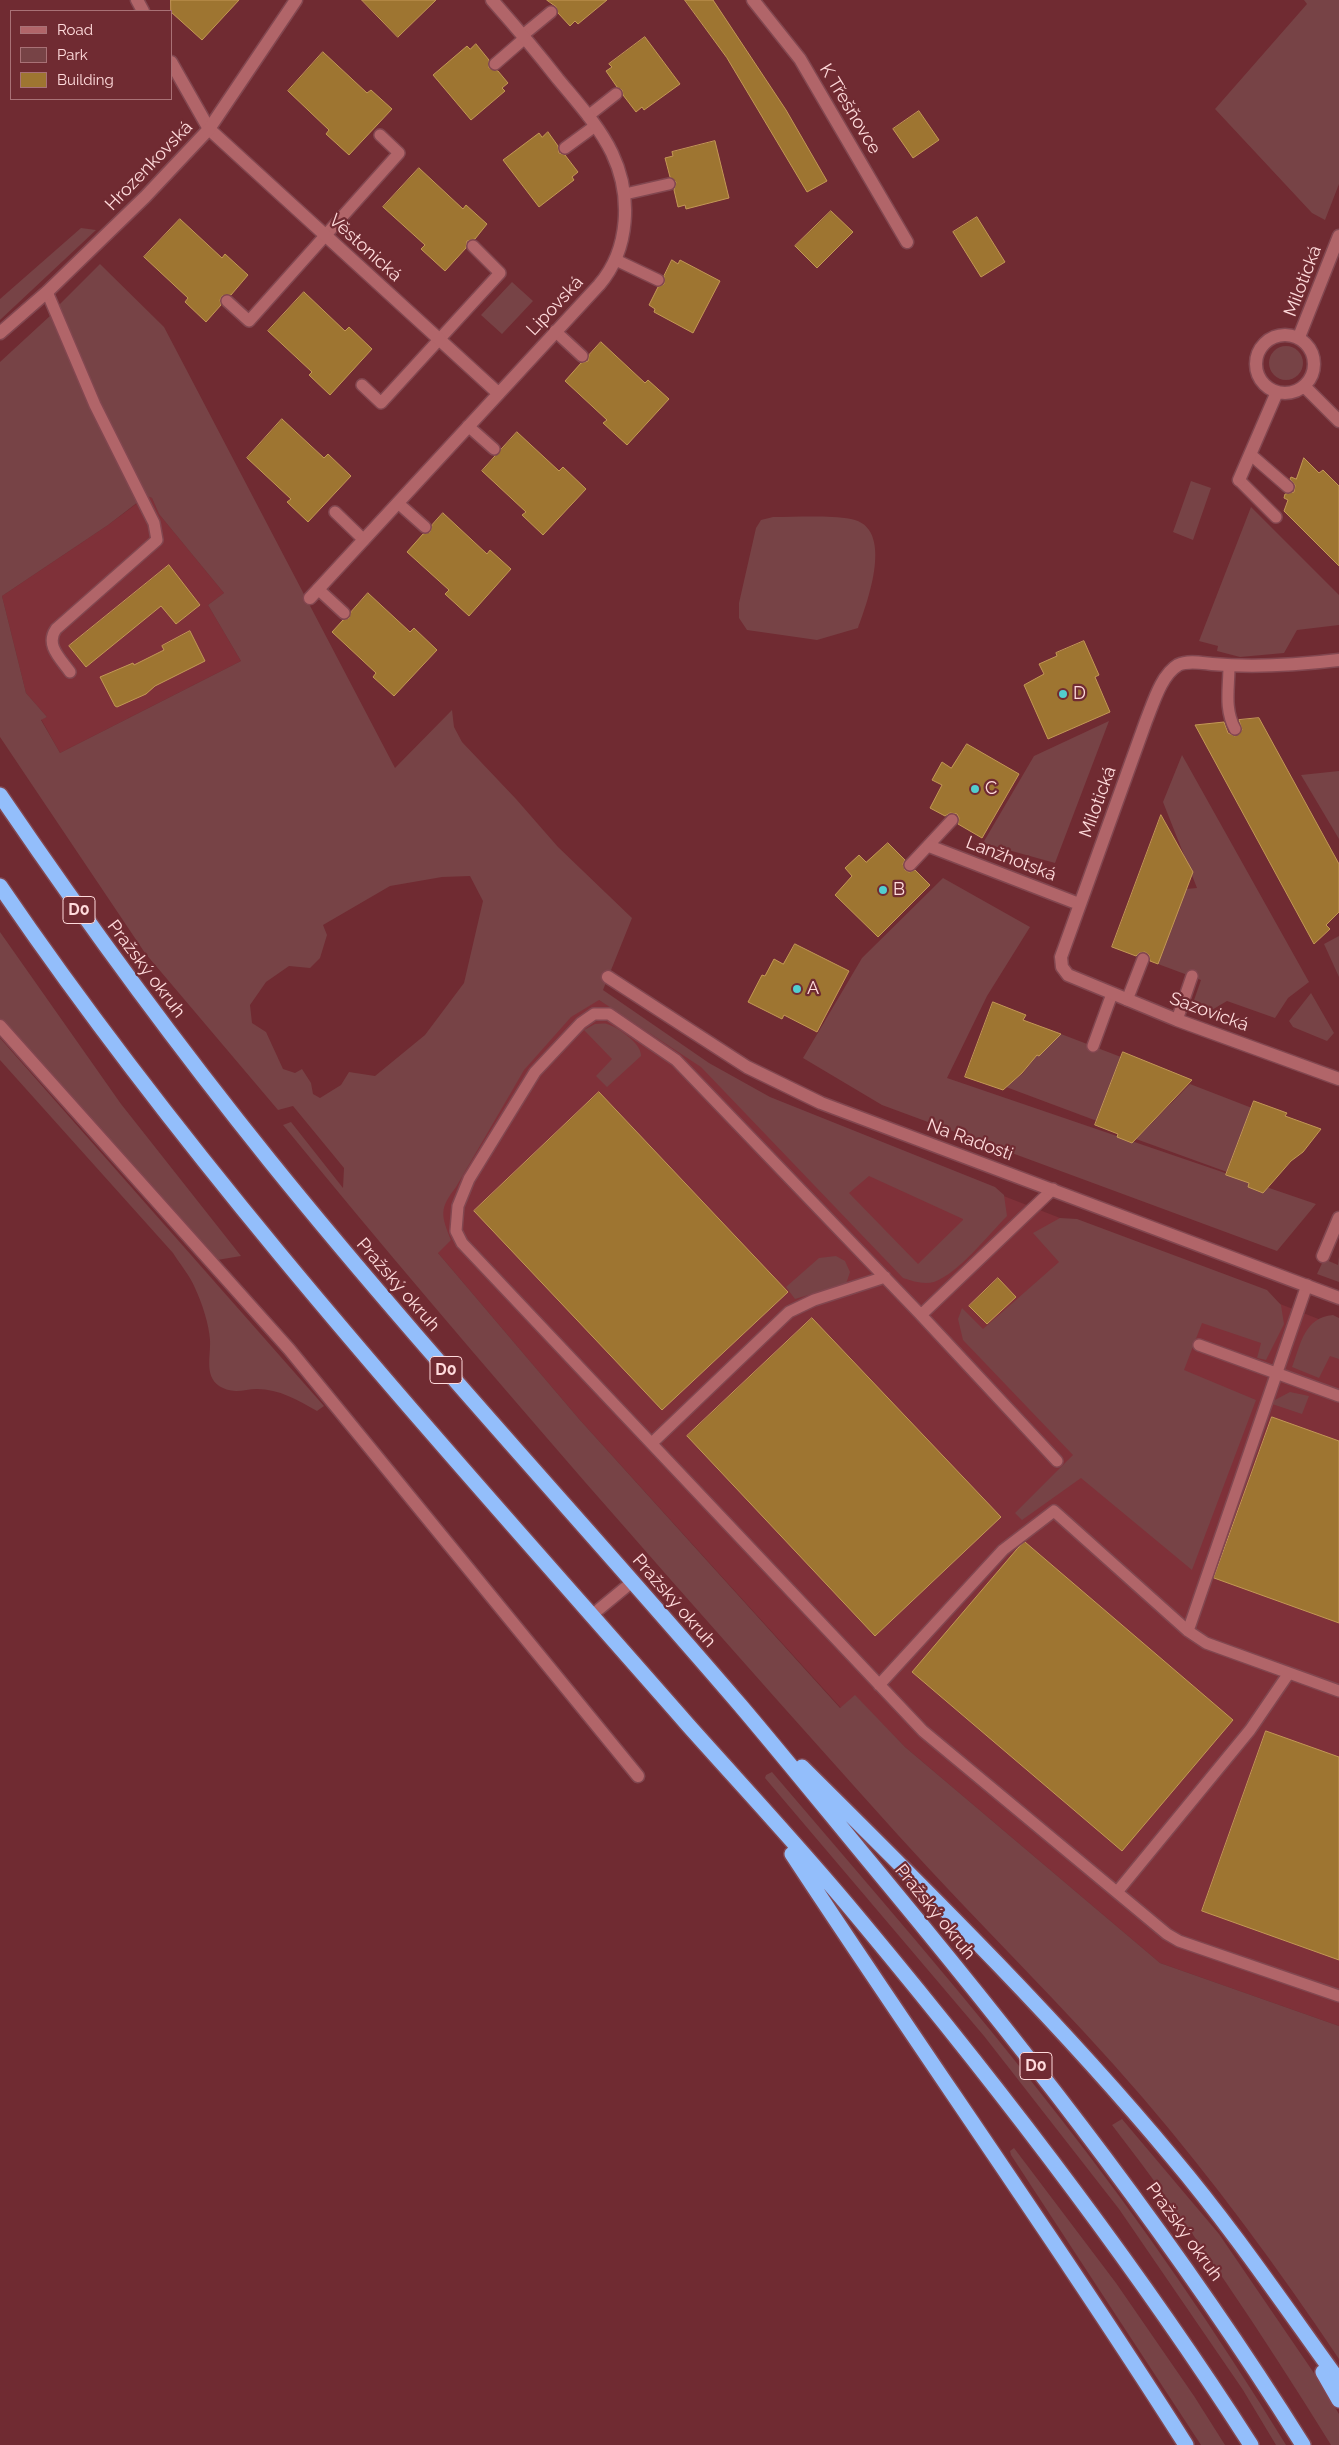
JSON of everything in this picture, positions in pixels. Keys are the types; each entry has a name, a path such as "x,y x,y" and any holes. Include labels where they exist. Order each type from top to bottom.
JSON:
{"highway":[{"name":"Pražský okruh","path":"0,795 112,954 268,1158 409,1327 742,1708 1006,2028 1104,2154 1204,2293 1303,2445"},
{"name":"D0","path":"0,886 132,1068 290,1265 440,1441 857,1916 1033,2133 1135,2271 1251,2445"},
{"path":"742,1708 953,1917 1100,2074 1198,2188 1339,2381"},
{"path":"763,1811 905,2026 997,2157 1186,2445"},
{"path":"1283,2304 1339,2400"}],"street":[{"name":"Hrozenkovská","path":"0,333 47,292 145,197 209,129 296,0"},
{"name":"Lipovská","path":"314,594 606,276 616,260 624,226 624,194 612,154 591,121 492,0"},
{"name":"K Třešňovce","path":"753,0 800,59 907,242"},
{"name":"Věstonická","path":"172,64 209,129 498,393"},
{"name":"Milotická","path":"1299,338 1339,236"},
{"name":"Milotická","path":"1277,392 1262,382 1256,366 1256,357 1260,349 1273,337 1291,335 1299,338 1311,349 1315,365 1314,373 1304,386"},
{"path":"1239,480 1277,392 1296,391 1304,386 1339,421"},
{"path":"1229,666 1290,666 1339,660"},
{"name":"Milotická","path":"1068,975 1062,967 1061,957 1146,721 1163,683 1179,664 1199,662 1229,666"},
{"name":"Lanžhotská","path":"929,846 1079,904"},
{"name":"Sazovická","path":"1068,975 1177,1020 1339,1079"},
{"name":"Na Radosti","path":"608,977 747,1067 821,1103 1054,1189 1339,1298"},
{"path":"0,1026 289,1350 638,1776"},
{"path":"1323,1256 1339,1218"}],"lane":[{"path":"495,64 551,12"},
{"path":"565,148 616,94"},
{"path":"227,301 249,321 399,153 380,136"},
{"path":"624,194 669,184"},
{"path":"362,385 381,403 500,273 473,246"},
{"path":"616,260 658,280"},
{"path":"47,292 94,405 154,522 157,536 157,540 56,629 52,635 51,641 54,649 70,672"},
{"path":"556,331 582,356"},
{"path":"468,426 494,449"},
{"path":"1250,454 1288,487"},
{"path":"1239,480 1276,517"},
{"path":"398,503 425,527"},
{"path":"335,512 364,540"},
{"path":"314,594 344,613"},
{"path":"1229,666 1228,717 1235,729"},
{"path":"910,865 952,820"},
{"path":"1127,1000 1143,959"},
{"path":"1177,1020 1192,976"},
{"path":"1093,1046 1112,994"},
{"path":"1057,1460 885,1277 676,1060 609,1014 594,1014 581,1022 535,1072 469,1179 458,1206 456,1231 462,1243 923,1731 1167,1934 1179,1941 1339,1996"},
{"path":"921,1315 1054,1189"},
{"path":"652,1443 789,1312 814,1300 885,1277"},
{"path":"1188,1631 1307,1285"},
{"path":"1199,1344 1339,1396"},
{"path":"879,1685 1003,1550 1054,1511 1188,1631 1206,1643 1339,1691"},
{"path":"592,1615 632,1582"},
{"path":"1117,1892 1250,1730 1289,1674"}],"shaded area":[{"path":"147,496 152,498 159,514 224,593 208,605 241,661 60,753 41,719 47,717 26,693 2,596 108,525"},
{"path":"509,946 781,1109 1339,1327 1339,2026 1160,1963 905,1747 855,1696 841,1708 579,1419 427,1240"}],"green space":[{"path":"1304,0 1339,0 1339,184 1325,220 1312,213 1215,109 1307,4"},
{"path":"81,228 96,230 0,320 0,299"},
{"path":"100,264 164,327 395,768 452,710 454,727 462,742 558,847 632,918 603,990 709,1063 770,1097 995,1187 1004,1195 1007,1216 973,1253 953,1271 930,1283 903,1278 701,1067 599,1000 571,1017 524,1070 444,1207 445,1224 451,1240 438,1253 579,1419 840,1708 855,1695 905,1747 1160,1963 1339,2026 1339,2359 1245,2226 1143,2098 1083,2031 898,1835 664,1572 509,1395 283,1125 291,1122 343,1188 344,1168 293,1106 278,1110 145,953 0,737 0,362 51,315 138,502 108,525 2,596 26,693 47,717 41,720 60,753 241,661 208,605 224,593 159,514 152,498 147,496 100,401 59,305","holes":["470,876 483,901 464,983 425,1035 375,1076 349,1072 341,1085 320,1098 313,1094 311,1083 302,1069 295,1073 283,1069 266,1032 252,1023 250,1005 266,982 289,966 310,968 320,958 327,935 323,925 390,886 442,877","869,1176 963,1219 963,1220 918,1264 849,1193"]},
{"path":"512,282 533,301 502,334 481,315"},
{"path":"1286,346 1293,347 1298,351 1302,356 1302,370 1298,375 1293,379 1286,380 1279,379 1274,375 1270,370 1269,363 1270,356 1274,351 1279,347"},
{"path":"1191,481 1211,488 1193,540 1173,532"},
{"path":"1251,507 1339,595 1339,625 1297,630 1284,653 1240,657 1217,651 1218,646 1199,641"},
{"path":"773,517 842,518 851,519 864,525 872,536 875,550 875,566 872,584 858,628 817,640 747,630 739,618 739,603 756,528 761,520"},
{"path":"1109,721 1055,863 983,843 1034,756"},
{"path":"1182,755 1309,982 1288,998 1275,1018 1227,1001 1205,1014 1194,1008 1193,1003 1201,980 1158,964 1186,889 1197,888 1163,802"},
{"path":"1339,771 1339,839 1301,775"},
{"path":"943,878 1030,927 987,996 947,1078 1316,1204 1277,1251 882,1105 803,1058 862,958"},
{"path":"0,932 121,1104 241,1256 217,1260 55,1084 0,1019"},
{"path":"1339,936 1339,977 1324,944"},
{"path":"1311,993 1334,1033 1327,1041 1293,1027 1289,1021"},
{"path":"595,1024 606,1024 617,1029 634,1041 638,1046 641,1056 607,1087 596,1076 612,1059 584,1030"},
{"path":"1061,1034 1121,1057 1097,1121 1006,1087 1023,1073 1037,1055 1039,1056"},
{"path":"0,1038 324,1406 317,1411 281,1393 265,1389 232,1391 217,1384 210,1373 209,1367 210,1340 207,1320 198,1294 188,1275 173,1253 0,1060"},
{"path":"1190,1084 1252,1108 1227,1172 1136,1139"},
{"path":"1060,1218 1077,1219 1267,1290 1281,1305 1284,1324 1266,1360 1257,1358 1261,1343 1202,1323 1184,1370 1256,1400 1192,1570 1081,1478 1022,1520 1015,1513 1073,1455 963,1340 958,1319 962,1308 983,1329 1059,1262 1033,1233"},
{"path":"836,1256 845,1261 850,1272 846,1284 795,1299 786,1287 819,1258"},
{"path":"1339,1256 1339,1282 1317,1274 1324,1259 1338,1265"},
{"path":"1333,1315 1339,1318 1339,1359 1330,1356 1319,1378 1292,1367 1301,1341 1310,1326 1323,1317"},
{"path":"1290,1392 1309,1396 1302,1414 1269,1403"},
{"path":"772,1772 955,1987 1091,2158 1178,2279 1286,2445 1276,2445 1243,2390 1119,2209 984,2036 765,1778 766,1775"},
{"path":"1122,2119 1219,2234 1318,2379 1339,2414 1339,2445 1331,2445 1226,2282 1112,2125"},
{"path":"1014,2148 1116,2283 1194,2396 1225,2445 1201,2445 1011,2155 1010,2151"}],"building":[{"path":"171,0 239,0 202,40 171,10"},
{"path":"362,0 436,0 398,37"},
{"path":"547,0 607,0 578,24 575,21 570,26 558,13 556,7"},
{"path":"685,0 713,0 786,110 827,181 807,192 727,58"},
{"path":"645,37 680,84 644,110 642,107 636,112 623,95 622,90 617,87 606,71 612,67 609,64"},
{"path":"476,44 489,60 489,68 498,71 508,83 502,88 505,91 471,120 433,75 467,46 470,49"},
{"path":"323,52 367,93 371,90 392,109 349,155 326,134 329,130 288,91"},
{"path":"919,111 939,140 913,158 893,129"},
{"path":"548,132 558,146 559,153 565,155 578,172 572,177 574,180 539,207 503,160 539,133 542,137"},
{"path":"715,141 729,198 686,209 685,205 678,207 674,190 676,182 670,177 665,158 673,156 672,152"},
{"path":"419,168 463,209 466,205 487,224 475,239 467,241 466,248 445,271 421,249 425,245 383,207"},
{"path":"831,211 853,232 817,268 795,246"},
{"path":"977,217 1005,262 981,277 953,232"},
{"path":"180,219 222,258 225,254 248,275 231,295 222,296 220,300 221,305 206,322 185,302 188,298 144,257"},
{"path":"672,260 678,264 680,260 720,281 693,333 654,312 655,309 649,305 658,287 664,284 664,276"},
{"path":"304,292 345,331 349,327 372,349 330,395 309,375 312,372 268,331"},
{"path":"601,342 645,383 648,380 669,399 627,445 603,423 607,420 565,381 581,363 588,361 589,355"},
{"path":"282,419 324,458 328,454 351,476 308,522 287,502 291,499 247,458"},
{"path":"517,432 559,471 563,467 586,489 543,535 522,515 526,512 482,471"},
{"path":"1304,458 1319,473 1323,470 1339,486 1339,566 1284,511 1288,500 1284,498 1285,494 1294,492 1295,485 1290,479 1291,477 1296,479"},
{"path":"443,513 487,554 490,550 511,569 469,616 445,594 449,590 407,552 423,534 430,532 432,525"},
{"path":"169,565 200,605 176,624 161,606 86,667 69,646"},
{"path":"368,593 410,632 414,628 437,650 394,696 373,677 376,673 332,632 343,620 349,618 351,612"},
{"path":"190,631 205,661 155,686 146,694 117,707 115,706 100,677 133,663 134,665 164,650 162,646"},
{"name":"D","path":"1084,641 1099,675 1095,677 1110,712 1048,739 1024,685 1044,674 1039,664 1057,656 1056,653"},
{"path":"1259,718 1339,864 1339,912 1326,925 1330,929 1314,944 1195,725 1224,722 1228,733 1235,736 1242,730 1239,720"},
{"name":"C","path":"967,744 1019,774 982,838 958,824 959,818 957,814 950,813 945,816 930,808 942,785 932,780 942,762 951,768"},
{"path":"1161,815 1193,872 1158,964 1150,961 1149,955 1145,952 1139,953 1136,956 1112,947"},
{"name":"B","path":"888,843 905,860 903,864 905,870 909,872 915,870 930,885 878,937 835,895 852,876 845,868 859,855 866,862"},
{"name":"A","path":"795,944 849,971 817,1032 784,1015 782,1019 748,1002 762,975 765,976 774,959 783,964"},
{"path":"993,1002 1026,1015 1023,1020 1061,1034 1039,1056 1037,1055 1022,1073 1003,1090 965,1077"},
{"path":"1123,1052 1192,1080 1132,1143 1117,1137 1118,1134 1095,1125"},
{"path":"599,1092 788,1292 662,1410 474,1211"},
{"path":"1254,1101 1287,1113 1285,1116 1321,1129 1303,1152 1291,1161 1263,1193 1248,1187 1249,1183 1226,1175"},
{"path":"998,1278 1016,1297 987,1324 969,1306"},
{"path":"812,1318 1001,1517 875,1636 687,1436"},
{"path":"1272,1417 1339,1441 1339,1623 1214,1578"},
{"path":"1025,1542 1233,1720 1122,1851 912,1672"},
{"path":"1266,1731 1339,1757 1339,1960 1202,1911"}],"place":[{"name":"D","path":"1063,694"},
{"name":"C","path":"975,789"},
{"name":"B","path":"883,890"},
{"name":"A","path":"797,989"}]}
